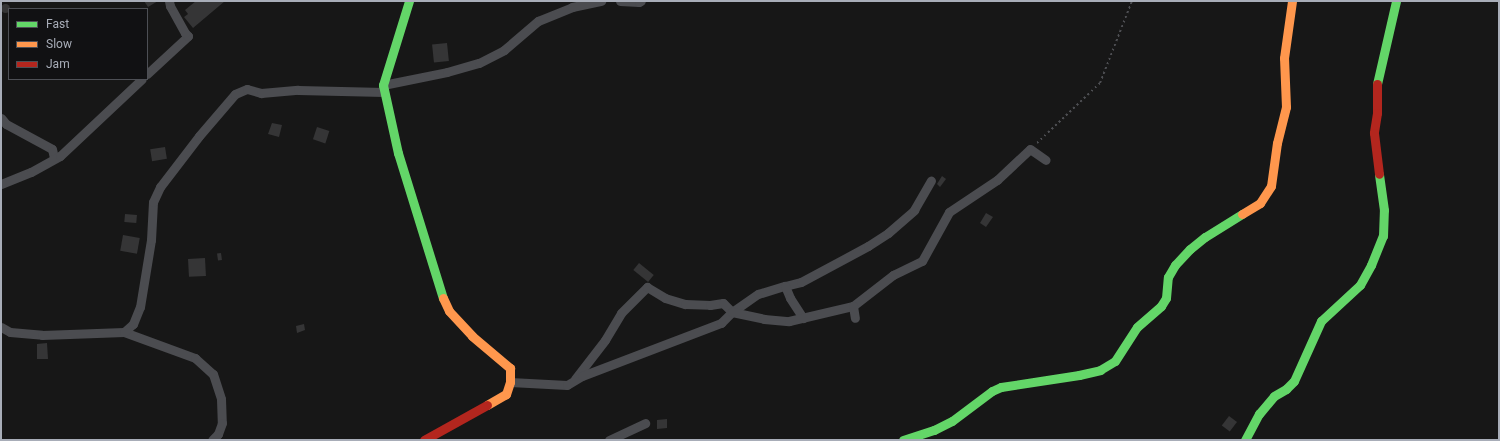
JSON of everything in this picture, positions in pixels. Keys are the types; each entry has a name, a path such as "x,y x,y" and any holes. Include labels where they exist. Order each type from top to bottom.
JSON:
{"street":[{"path":"148,73 190,32 184,33 170,6 169,1"},
{"path":"409,1 383,89 398,153 439,289 449,311 472,336 510,368 510,382 506,394 424,440"},
{"path":"124,332 133,324 140,307 151,240 153,202 160,187 198,136 235,94 247,89 275,93 298,90 383,89 479,63 504,50 538,21 572,7 600,1"},
{"path":"620,1 640,1"},
{"path":"903,440 934,430 952,421 992,391 1001,387 1079,375 1100,370 1115,361 1137,327 1150,314 1161,306 1166,298 1168,277 1174,265 1205,237 1260,203 1268,193 1271,186 1277,143 1286,107 1284,58 1292,1"},
{"path":"1245,440 1259,414 1274,396 1286,389 1294,381 1321,321 1360,286 1371,265 1383,236 1384,210 1374,133 1377,113 1376,87 1396,1"},
{"path":"1,184 31,172 54,158 74,143 141,80"},
{"path":"1,118 6,124 52,149 54,158"},
{"path":"573,382 605,340 622,313 647,287 665,298 685,304 710,305 723,303 732,312 764,319 788,321 853,306 893,275 922,261 950,212 987,188 1030,149 1046,160"},
{"path":"510,382 567,385 582,376 721,324 732,312 758,294 801,282 868,246 888,233 914,210 931,180"},
{"path":"785,286 790,298 803,318"},
{"path":"853,306 855,318"},
{"path":"1,327 10,332 42,335 124,332 195,358 213,374 221,399 222,422 218,434 212,440"},
{"path":"609,440 645,423"}],"path":[{"path":"1030,149 1100,83 1132,1"}],"building":[{"path":"144,1 158,1 148,7"},
{"path":"196,1 225,1 193,28 184,17 188,14 185,10"},
{"path":"3,4 7,4 9,6 7,12 3,12 1,10 1,6"},
{"path":"447,43 449,61 434,62 432,45"},
{"path":"272,123 282,125 279,137 268,134"},
{"path":"317,127 329,131 325,143 313,139"},
{"path":"165,147 167,159 152,161 150,149"},
{"path":"942,176 946,179 940,187 937,184"},
{"path":"986,213 993,217 986,227 980,223"},
{"path":"125,214 137,215 136,223 124,222"},
{"path":"123,235 140,238 137,254 120,251"},
{"path":"221,253 222,260 218,260 217,254"},
{"path":"205,258 206,276 189,277 188,259"},
{"path":"639,263 654,275 648,282 633,270"},
{"path":"304,324 305,330 297,333 296,326"},
{"path":"47,343 48,359 37,359 37,344"},
{"path":"1229,416 1237,422 1230,432 1222,426"},
{"path":"667,419 667,428 657,429 657,420"}],"traffic: fast":[{"path":"409,1 383,85 398,153 443,298"},
{"path":"1377,84 1396,1"},
{"path":"1245,440 1259,414 1274,396 1286,389 1294,381 1321,321 1360,285 1371,265 1383,236 1384,210 1379,174"},
{"path":"903,440 934,430 952,421 992,391 1001,387 1079,375 1100,370 1115,361 1137,327 1161,306 1166,298 1168,277 1175,265 1190,249 1205,237 1242,214"}],"traffic: slow":[{"path":"1242,214 1260,203 1271,186 1277,143 1286,107 1284,58 1292,1"},
{"path":"443,298 449,311 472,336 510,368 510,382 506,394 487,405"}],"traffic: jam":[{"path":"1377,84 1377,113 1374,133 1379,174"},
{"path":"424,440 487,405"}]}
